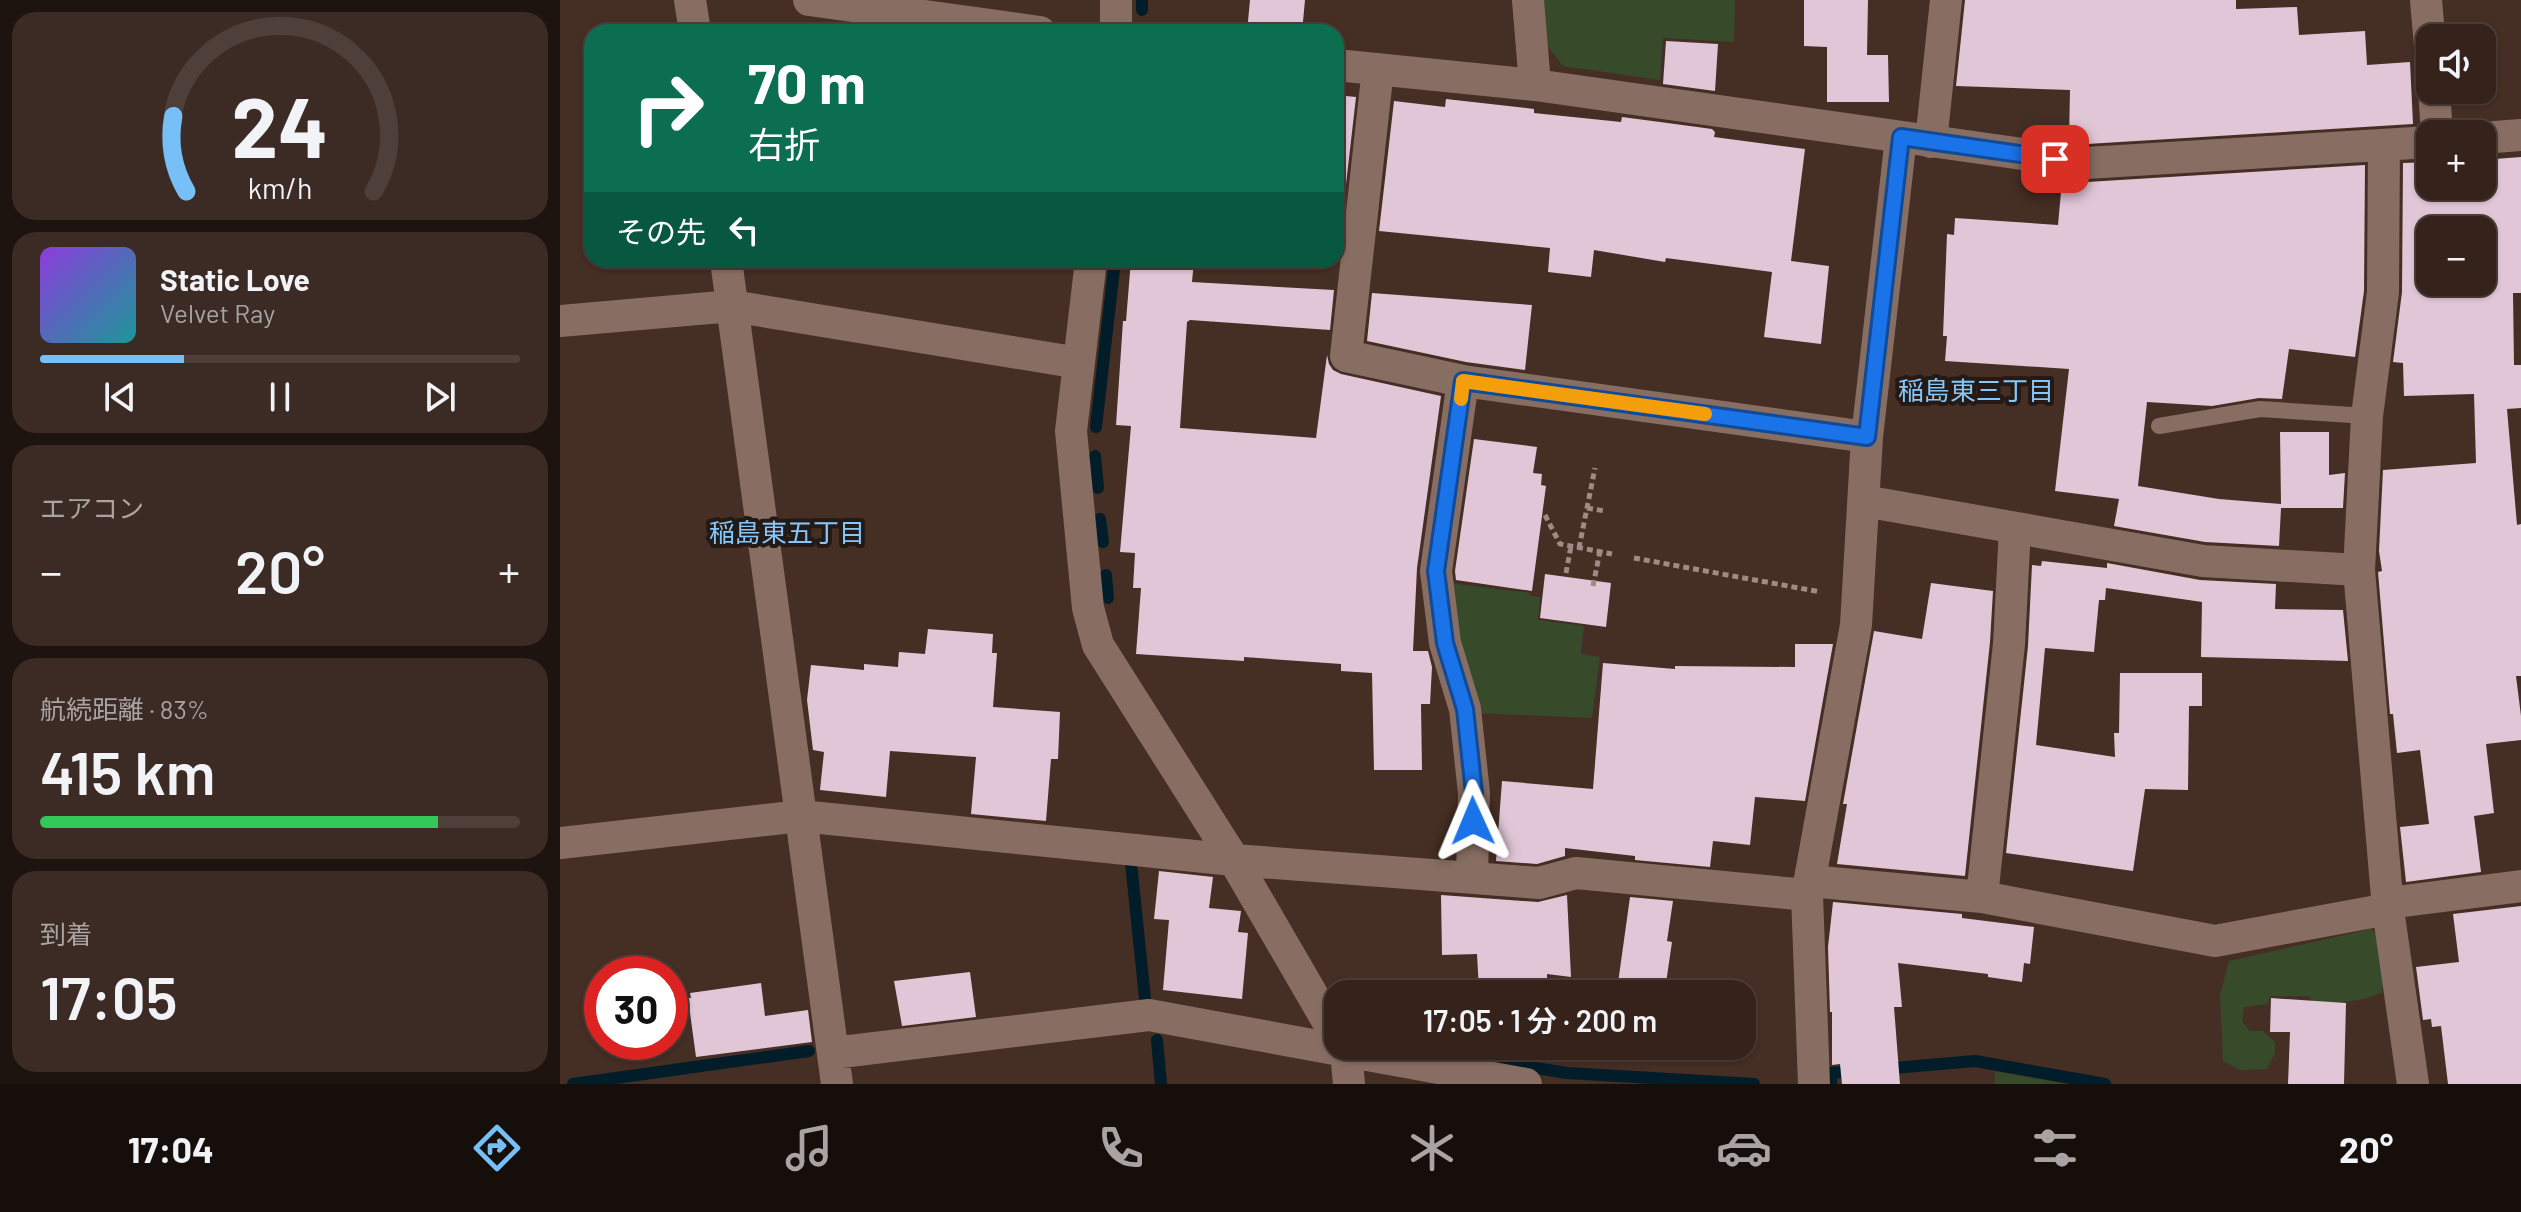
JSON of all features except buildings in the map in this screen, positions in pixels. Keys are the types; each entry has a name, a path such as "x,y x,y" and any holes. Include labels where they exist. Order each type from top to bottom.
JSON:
{"street":[{"path":"690,0 694,24"},
{"path":"809,0 982,24"},
{"path":"1116,0 1116,24"},
{"path":"1528,0 1535,85"},
{"path":"1814,1084 1809,888 1856,625 1867,437 1916,139 1946,0"},
{"path":"2426,0 2428,24"},
{"path":"1344,66 1535,85 2086,163 2416,143"},
{"path":"1378,69 1346,356 1463,381 1867,437"},
{"path":"2496,137 2521,135"},
{"path":"2384,145 2383,292 2367,416 2359,570 2388,906 2413,1084"},
{"path":"727,268 835,1069 1149,1015 1324,1042"},
{"path":"1090,268 1071,431 1088,608 1098,645 1234,860 1324,1014"},
{"path":"560,321 732,306 1079,363"},
{"path":"1463,381 1436,571 1445,643 1465,709 1474,793 1472,877"},
{"path":"1864,501 2203,561 2359,570"},
{"path":"1982,897 2009,644 2015,528"},
{"path":"560,843 801,816 1234,860 1539,883 1576,873 1982,897 2215,941 2388,906 2521,886"},
{"path":"1345,1060 1349,1084"},
{"path":"1413,1060 1526,1084"}],"lane":[{"path":"2159,426 2260,409 2367,416"}],"path":[{"path":"1579,548 1595,468"},
{"path":"1587,508 1605,511"},
{"path":"1545,515 1560,544 1612,554"},
{"path":"1566,573 1571,546"},
{"path":"1593,586 1600,551"},
{"path":"1634,558 1857,599"}],"green space":[{"path":"1543,0 1735,0 1734,42 1663,38 1660,80 1563,66 1548,47"},
{"path":"1449,583 1530,593 1530,596 1540,597 1538,620 1584,626 1581,654 1600,657 1592,718 1475,713"},
{"path":"2371,929 2376,934 2382,992 2358,1000 2331,1003 2314,1003 2309,996 2271,996 2267,1004 2244,1007 2242,1021 2250,1031 2263,1031 2275,1042 2275,1053 2267,1069 2240,1070 2223,1061 2220,995 2229,961"},
{"path":"1995,1071 2066,1084 1995,1084"}],"waterway":[{"path":"1142,0 1142,10"},
{"path":"1096,427 1114,268"},
{"path":"1095,456 1098,488"},
{"path":"1100,519 1103,542"},
{"path":"1106,575 1108,598"},
{"path":"1131,863 1146,1008"},
{"path":"1157,1040 1161,1084"},
{"path":"573,1084 809,1051"},
{"path":"1484,1060 1567,1073 1754,1084"},
{"path":"1882,1069 1975,1061 2105,1084"},
{"path":"1831,1084 1831,1073 1856,1071"}],"slow traffic":[{"path":"1461,399 1463,381 1705,414"}],"district":[{"name":"稲島東三丁目","path":"1976,389"},
{"name":"稲島東五丁目","path":"787,531"}],"route":[{"path":"1473,821 1474,793 1465,709 1445,643 1436,571 1463,381 1867,437 1901,137 2055,159"}]}
